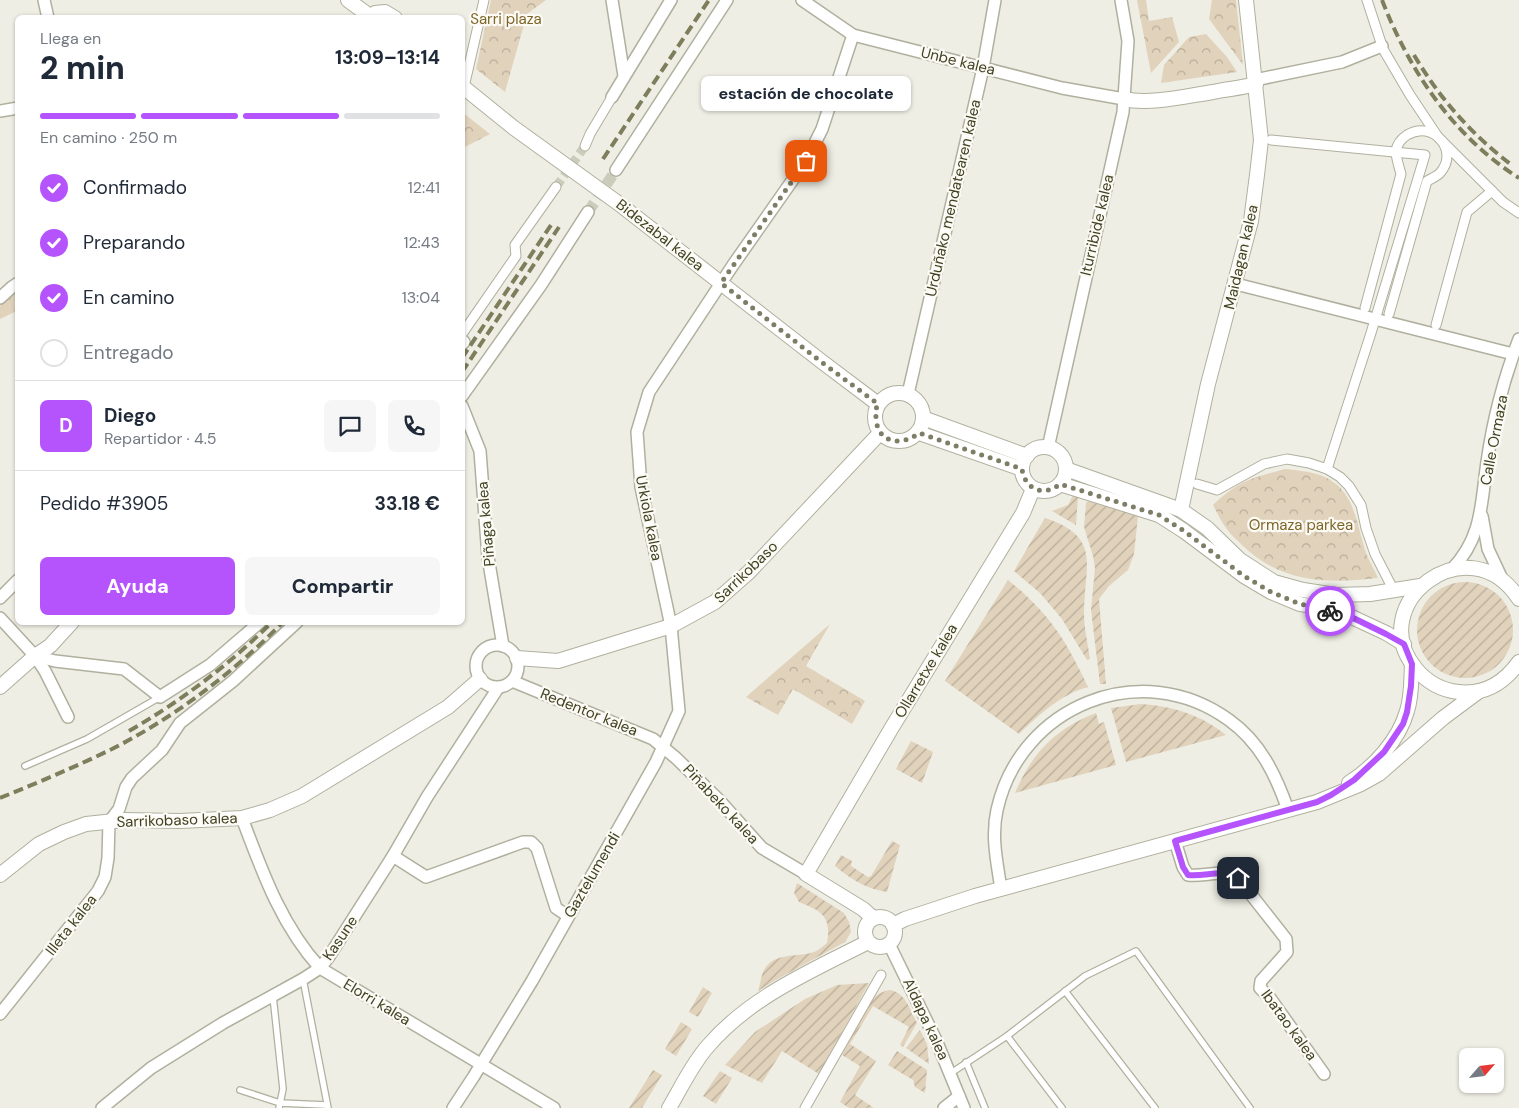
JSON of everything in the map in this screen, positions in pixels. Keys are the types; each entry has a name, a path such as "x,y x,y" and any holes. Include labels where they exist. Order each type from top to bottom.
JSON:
{"street":[{"path":"44,0 47,15"},
{"path":"348,0 368,15"},
{"path":"465,78 484,0"},
{"path":"612,0 624,76"},
{"path":"584,146 624,76 672,0"},
{"path":"616,170 727,0"},
{"name":"Unbe kalea","path":"802,0 853,35 1062,88 1124,99"},
{"name":"Urduñako mendatearen kalea","path":"908,394 983,68 995,0"},
{"name":"Iturribide kalea","path":"1048,448 1124,112 1128,41 1121,0"},
{"name":"Maidagan kalea","path":"1181,510 1208,384 1236,284 1251,221 1261,140 1246,0"},
{"path":"1367,0 1382,46 1410,95 1442,141 1446,153 1446,163 1441,172 1427,181 1389,314"},
{"path":"373,15 389,10"},
{"name":"Urkiola kalea","path":"671,626 641,487 637,432 649,392 721,283 806,161 822,129 853,35"},
{"path":"1124,99 1135,102 1154,100 1255,82 1342,62 1382,46"},
{"name":"Bidezabal kalea","path":"465,88 514,128 618,203 878,404"},
{"path":"0,111 15,108"},
{"path":"1365,308 1401,174 1396,153 1397,146 1402,138 1410,133 1420,130 1428,131 1438,137 1503,202 1519,213"},
{"path":"1271,140 1425,155 1328,470"},
{"path":"465,337 516,256 515,245 556,187"},
{"path":"1436,325 1467,212 1492,191"},
{"path":"465,392 541,285 588,212"},
{"path":"1236,284 1513,354"},
{"path":"0,298 15,286"},
{"name":"Calle Ormaza","path":"1452,569 1470,544 1482,512 1487,461 1497,410 1519,339"},
{"path":"900,393 908,394 920,406 923,418 919,433 910,439 896,442 880,433 877,429 875,410 878,404 887,396 900,393"},
{"name":"Piñaga kalea","path":"465,414 480,451 488,557 503,646"},
{"path":"923,418 1027,456"},
{"name":"Sarrikobaso","path":"517,658 558,661 671,626 715,602 749,572 880,433"},
{"path":"919,433 1022,469"},
{"path":"1048,448 1061,455 1065,461 1066,474 1060,484 1048,491 1033,488 1025,480 1022,469 1027,456 1036,449 1048,448"},
{"path":"1197,484 1217,490 1264,464 1287,460 1309,463 1328,470 1340,477 1349,486 1361,506 1375,554 1394,591"},
{"path":"1066,469 1181,510 1207,528 1240,560 1274,582 1303,590 1336,595 1370,594 1420,586"},
{"path":"1060,484 1159,515 1184,531 1244,576 1271,592 1300,604 1341,612 1404,644"},
{"name":"Ollarretxe kalea","path":"806,874 959,616 1023,513 1033,488"},
{"name":"Calle Ormaza","path":"1482,512 1488,548 1504,581"},
{"path":"1478,692 1465,693 1441,688 1430,682 1412,664 1404,644 1402,623 1411,599 1420,586 1435,575 1452,569 1474,568 1484,570 1504,581 1519,598"},
{"path":"0,598 15,583"},
{"path":"0,618 35,656 45,671 68,717"},
{"path":"0,687 35,656 50,646 69,625"},
{"path":"35,656 56,661 124,669 160,697 210,665 257,625"},
{"path":"108,822 119,809 126,787 132,778 162,750 180,723 233,681 294,625"},
{"name":"Gaztelumendi","path":"453,1108 568,916 664,747 678,711 671,626"},
{"path":"488,646 503,646 517,658 517,672 512,681 498,688 485,684 480,679 475,666 479,654 488,646"},
{"path":"1331,795 1354,780 1373,764 1396,736 1407,712 1410,700 1412,664"},
{"path":"899,922 894,929 894,937 889,944 877,948 868,942 865,935 865,927 873,918 883,917 891,922 899,922 975,896 1317,802 1361,784 1379,774 1443,718 1478,692 1496,685 1516,668"},
{"name":"Sarrikobaso kalea","path":"0,876 39,844 86,824 124,820 180,821 242,818 270,810 302,796 448,707 480,679"},
{"name":"Redentor kalea","path":"512,681 653,739 664,747"},
{"name":"Kasune","path":"102,1108 151,1068 223,1023 320,968 393,856 427,797 498,688"},
{"path":"1001,889 996,864 994,829 996,811 1008,777 1026,746 1052,722 1083,704 1101,697 1133,692 1167,694 1199,703 1215,711 1242,731 1264,757 1273,771 1288,810"},
{"name":"Piñabeko kalea","path":"664,747 719,800 762,848 806,874"},
{"name":"Elorri kalea","path":"242,818 268,887 290,927 310,957 320,968 554,1108"},
{"name":"Illeta kalea","path":"0,1014 98,891 105,877 108,858 108,822"},
{"name":"Ibatao kalea","path":"1175,841 1183,867 1188,875 1198,876 1229,872 1238,878 1286,939 1287,952 1261,981 1260,988 1270,998 1324,1074"},
{"path":"393,856 426,877 522,842 531,842 537,848 556,908 568,916"},
{"path":"806,874 864,909 873,918"},
{"path":"669,1108 707,1047 730,1023 771,992 868,942"},
{"name":"Aldapa kalea","path":"889,944 951,1073 964,1108"},
{"name":"Aldapa kalea","path":"805,1108 881,975"},
{"path":"944,1108 959,1096"}],"lane":[{"path":"25,766 87,740 160,697"},
{"path":"951,1073 1007,1036 1085,976 1136,951 1250,1108"},
{"path":"240,1090 279,1105 327,1106 303,979"},
{"path":"1065,991 1155,1108"},
{"path":"273,996 283,1089 279,1105"},
{"path":"1007,1036 1062,1108"},
{"path":"966,1062 985,1108"}],"green space":[{"name":"Sarri plaza","path":"491,0 546,0 527,14 505,92 476,69"},
{"path":"1137,0 1146,0 1149,21 1172,17 1179,42 1151,73"},
{"path":"1212,0 1236,0 1243,65 1209,19"},
{"path":"1206,34 1227,57 1237,72 1161,83 1164,65 1189,37"},
{"path":"465,114 490,134 465,147"},
{"path":"15,291 15,312 0,319 0,306"},
{"name":"Ormaza parkea","path":"1285,469 1305,471 1325,477 1342,490 1352,506 1365,550 1378,578 1341,581 1305,578 1289,574 1257,558 1230,533 1222,523 1213,505 1246,481"},
{"path":"1073,495 1078,497 1076,525 1052,511 1068,505"},
{"path":"1090,500 1138,516 1134,554 1128,570 1109,586 1099,599 1106,684 1100,684 1091,610 1095,568 1084,527 1086,503"},
{"path":"1045,518 1076,534 1083,544 1087,567 1084,619 1090,659 1087,660 1062,619 1040,593 1014,571"},
{"path":"1008,580 1035,604 1055,628 1072,655 1088,687 1060,700 1019,734 945,681"},
{"path":"1465,582 1483,585 1499,596 1510,612 1513,630 1510,648 1499,664 1483,675 1465,678 1447,675 1431,664 1420,648 1417,630 1420,612 1431,596 1447,585"},
{"path":"830,624 806,666 865,701 852,724 793,689 778,715 746,697"},
{"path":"1141,704 1175,709 1197,717 1226,735 1126,762 1111,708"},
{"path":"1096,713 1099,724 1104,722 1116,765 1015,793 1029,766 1046,744 1068,727"},
{"path":"911,741 933,752 922,783 896,769"},
{"path":"892,841 900,845 887,892 872,889 859,883 835,866 841,855 852,861 851,866 868,877 871,876"},
{"path":"797,883 844,913 849,922 851,932 845,942 758,991 767,965 786,956 814,952 827,943 828,926 826,921 819,912 799,902 794,893"},
{"path":"869,983 819,1074 782,1051 762,1083 725,1065 755,1032 805,999 837,985"},
{"path":"703,987 712,993 698,1017 689,1012"},
{"path":"890,990 904,998 917,1023 903,1047 900,1045 909,1027 873,1006 850,1044 876,1061 855,1095 874,1108 849,1108 840,1102 860,1066 842,1055 849,1036 866,1006 881,993"},
{"path":"681,1022 692,1029 676,1056 665,1049"},
{"path":"920,1030 927,1044 929,1064 906,1048"},
{"path":"897,1051 927,1070 925,1093 915,1087 913,1080 888,1065"},
{"path":"653,1070 662,1075 642,1108 629,1108"},
{"path":"720,1071 732,1078 716,1104 703,1096"}],"tunnel":[{"path":"556,187 585,146"},
{"path":"588,212 616,170"}],"railway":[{"path":"603,159 709,0"},
{"path":"1382,0 1406,52 1436,100 1474,143 1519,178"},
{"path":"1414,55 1435,87 1458,115 1484,142 1513,166"},
{"path":"465,354 553,222"},
{"path":"465,368 559,227"},
{"path":"129,731 204,681 239,653 269,625"},
{"path":"0,798 98,756 158,723 224,676 280,625"}],"way so far":[{"path":"806,161 787,191 721,283 878,404 875,410 877,429 880,433 896,442 910,439 919,433 1022,469 1028,485 1040,491 1054,489 1060,484 1159,515 1184,531 1244,576 1271,592 1300,604 1330,611"}],"place":[{"name":"estación de chocolate","path":"806,161"}],"route":[{"path":"1238,878 1229,872 1198,876 1188,875 1183,867 1175,841 1317,802 1331,795 1354,780 1373,764 1396,736 1403,724 1410,700 1412,664 1404,644 1341,612 1330,611"}]}
